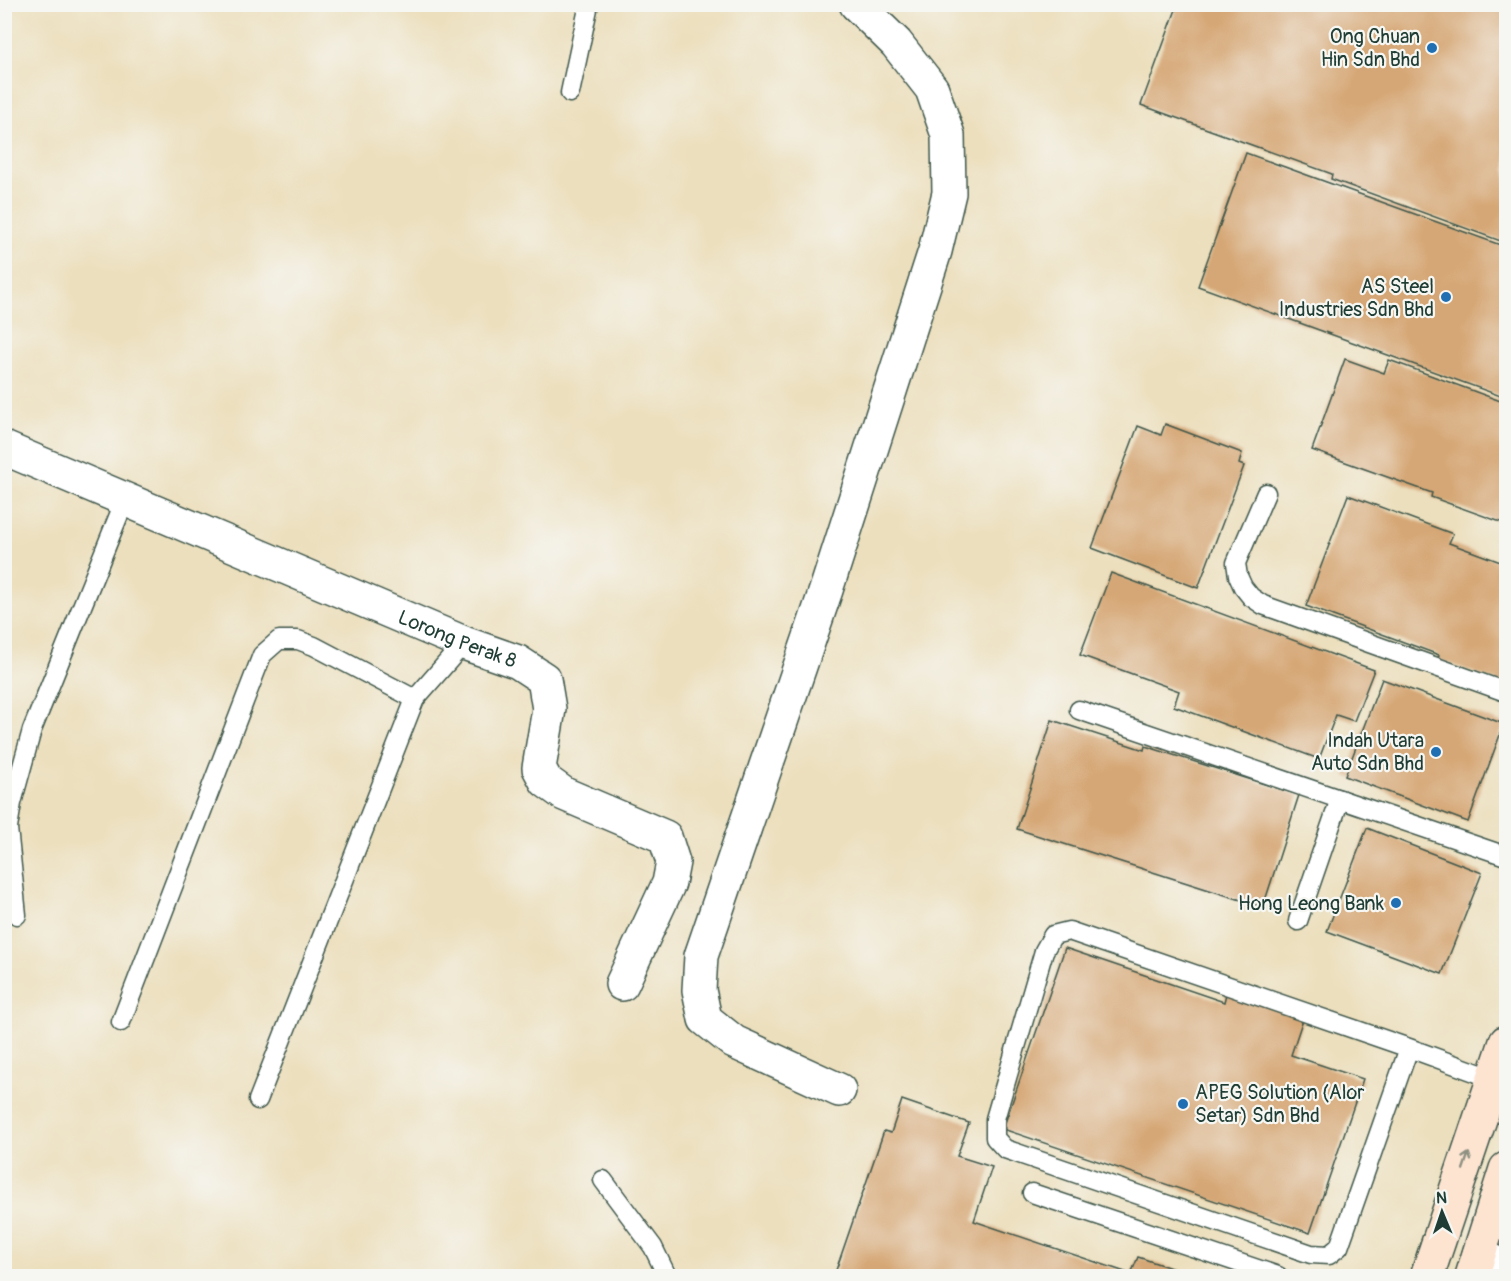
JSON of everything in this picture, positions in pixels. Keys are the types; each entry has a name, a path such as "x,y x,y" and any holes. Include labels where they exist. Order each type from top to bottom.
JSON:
{"main road":[{"path":"1427,1276 1506,1042"},
{"path":"1486,1266 1506,1168"}],"street":[{"path":"839,1090 734,1042 705,1019 699,990 701,956 826,590 935,251 949,192 948,135 932,89 896,43 856,4"},
{"name":"Lorong Perak 8","path":"4,448 464,643 518,662 544,679 549,709 539,768 546,781 564,794 665,837 673,862 669,883 622,984"}],"lane":[{"path":"570,93 589,4"},
{"path":"1266,493 1236,563 1238,576 1251,597 1263,605 1506,692"},
{"path":"17,915 8,828 12,803 32,730 126,500"},
{"path":"121,1022 262,655 279,640 298,640 314,646 415,699"},
{"path":"258,1100 415,699 464,643"},
{"path":"1079,710 1506,856"},
{"path":"1298,921 1340,799"},
{"path":"1410,1048 1339,1247 1329,1255 1311,1254 1005,1149 994,1138 995,1119 1044,951 1053,935 1070,931 1410,1048 1494,1079"},
{"path":"603,1180 653,1247 667,1276"},
{"path":"1032,1193 1278,1276"}],"building":[{"path":"1178,4 1506,4 1506,243 1331,179 1332,174 1141,105"},
{"path":"1246,153 1506,247 1506,398 1198,286"},
{"path":"1345,359 1384,373 1389,360 1506,403 1506,524 1431,497 1432,493 1312,450"},
{"path":"1165,424 1242,453 1239,464 1244,466 1198,588 1092,548 1138,426 1161,435"},
{"path":"1348,495 1453,534 1449,543 1506,564 1506,685 1438,659 1439,655 1306,606"},
{"path":"1111,573 1374,670 1354,721 1336,715 1319,759 1174,706 1179,691 1080,655"},
{"path":"1382,679 1504,724 1468,822 1345,776"},
{"path":"1052,720 1144,750 1145,746 1299,795 1263,907 1017,829"},
{"path":"1367,828 1482,873 1442,974 1327,931"},
{"name":"APEG Solution (Alor Setar) Sdn Bhd","path":"1065,948 1224,1002 1227,990 1304,1016 1291,1055 1363,1079 1310,1233 1003,1129"},
{"path":"902,1100 969,1123 957,1156 992,1167 974,1221 1131,1274 1138,1257 1195,1276 834,1276 884,1131 891,1133"}],"place":[{"name":"Ong Chuan Hin Sdn Bhd","path":"1432,48"},
{"name":"AS Steel Industries Sdn Bhd","path":"1446,297"},
{"name":"Indah Utara Auto Sdn Bhd","path":"1436,752"},
{"name":"Hong Leong Bank","path":"1396,903"},
{"name":"APEG Solution (Alor Setar) Sdn Bhd","path":"1183,1104"}]}
